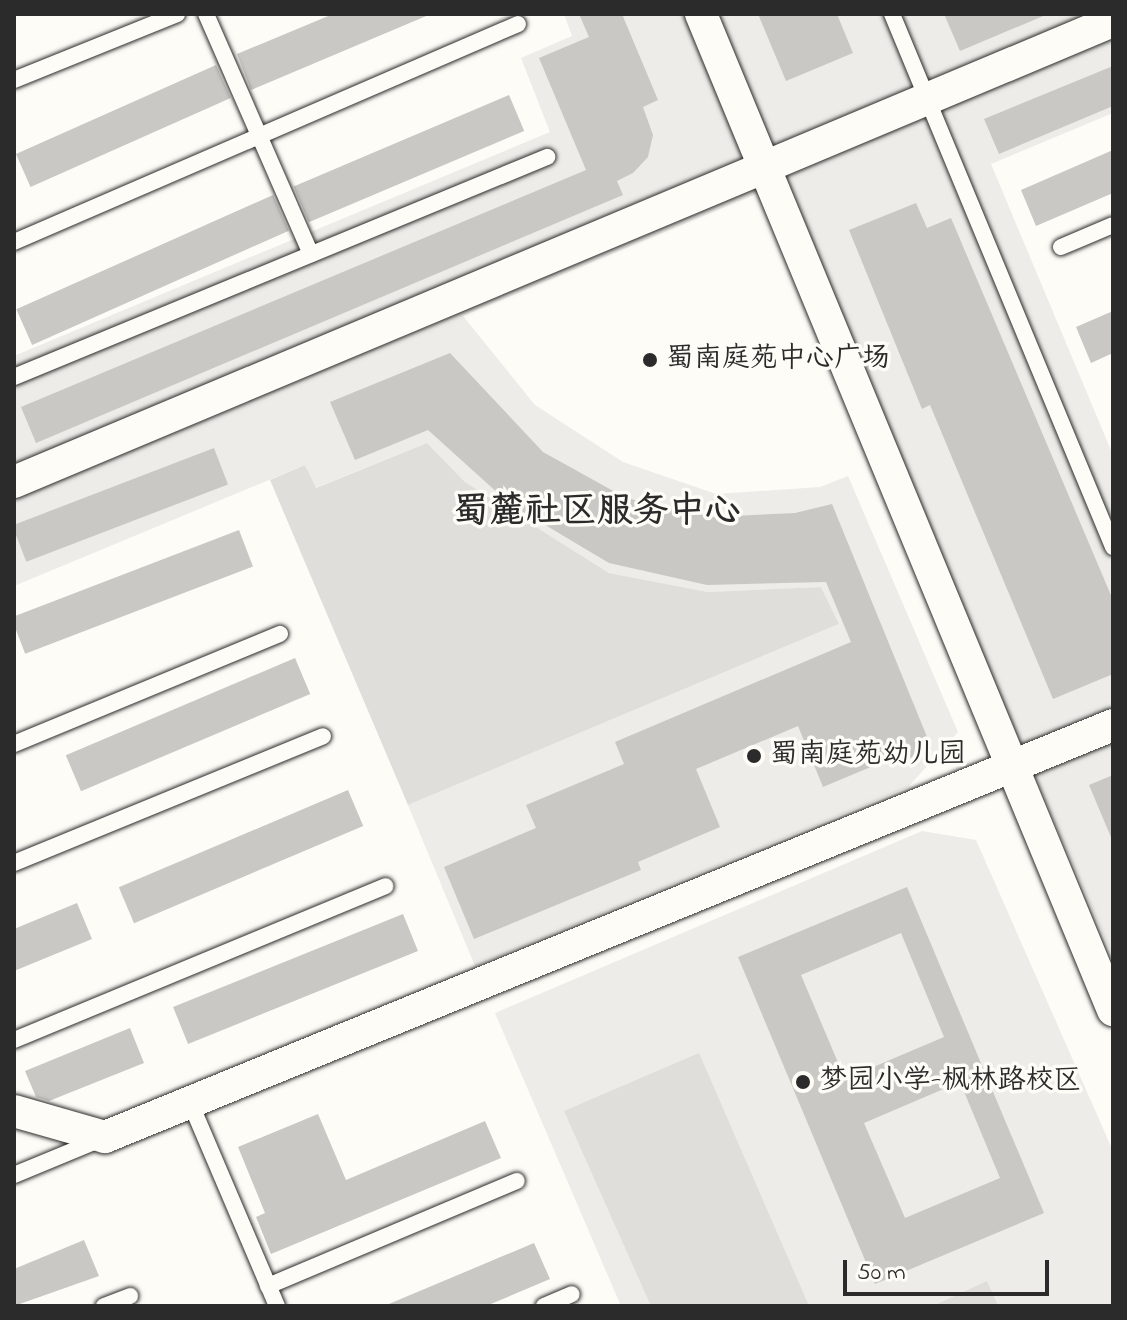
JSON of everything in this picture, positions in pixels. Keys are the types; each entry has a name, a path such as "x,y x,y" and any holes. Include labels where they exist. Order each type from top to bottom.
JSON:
{"street":[{"path":"701,14 1113,1010"},
{"path":"14,482 764,170 1113,21"},
{"path":"14,1111 105,1137 1113,725"}],"lane":[{"path":"14,80 177,14"},
{"path":"206,14 311,254"},
{"path":"892,14 1113,547"},
{"path":"14,242 518,24"},
{"path":"14,377 547,157"},
{"path":"1061,247 1113,225"},
{"path":"14,744 280,634"},
{"path":"14,863 323,736"},
{"path":"14,1040 385,886"},
{"path":"190,1102 277,1306"},
{"path":"14,1175 105,1137"},
{"path":"268,1286 517,1181"},
{"path":"544,1306 572,1294"},
{"path":"104,1306 130,1296"}],"shaded area":[{"path":"564,14 1113,14 1113,113 991,164 1113,455 1113,957 894,449 785,182 463,316 535,405 623,462 716,494 820,487 848,476 958,732 908,787 475,966 408,805 839,624 821,587 708,592 609,573 465,482 427,443 315,488 305,465 14,586 14,356 550,132 521,58 572,36"},
{"path":"427,443 465,482 609,573 708,592 821,587 839,624 408,805 270,480 305,465 316,488"},
{"name":"梦园小学-枫林路校区","path":"922,831 976,840 1113,1151 1113,1306 621,1306 495,1013"},
{"path":"699,1053 809,1306 651,1306 564,1111"},
{"path":"987,1281 998,1306 933,1306"}],"building":[{"path":"333,14 431,14 251,90 237,54"},
{"path":"579,14 622,14 658,100 643,107 653,135 648,157 633,173 617,181 623,195 36,443 21,407 586,170 539,58 589,37"},
{"path":"758,14 837,14 853,53 786,81"},
{"path":"944,14 1048,14 960,51"},
{"path":"216,65 231,98 31,187 16,154"},
{"path":"1113,66 1113,106 999,154 984,119"},
{"path":"509,95 524,131 309,222 294,186"},
{"path":"1113,150 1113,193 1036,226 1021,190"},
{"path":"273,195 289,231 32,345 16,309"},
{"path":"916,203 927,228 951,218 1113,600 1113,674 1053,699 930,405 922,409 849,230"},
{"path":"1113,311 1113,353 1091,363 1076,327"},
{"path":"450,353 543,452 626,498 712,517 795,513 832,504 932,749 900,762 897,756 823,787 798,726 696,769 720,827 638,862 641,870 474,939 444,867 536,828 526,805 624,764 615,742 851,642 826,582 707,585 609,563 510,504 428,430 355,460 330,402"},
{"path":"214,448 228,484 26,562 14,525"},
{"path":"239,530 253,566 25,654 14,616"},
{"path":"295,658 310,694 81,791 66,755"},
{"path":"1113,775 1113,842 1089,785"},
{"path":"348,790 363,826 134,923 119,887"},
{"path":"907,887 1044,1213 875,1284 738,957","holes":["901,933 944,1037 845,1079 801,975","960,1082 1000,1178 905,1218 864,1123"]},
{"path":"77,903 92,939 14,971 14,929"},
{"path":"403,914 418,951 188,1044 173,1007"},
{"path":"130,1028 144,1063 49,1101 36,1097 25,1071"},
{"path":"318,1114 346,1180 485,1121 501,1158 271,1254 256,1217 265,1213 238,1147"},
{"path":"84,1240 99,1276 14,1306 14,1269"},
{"path":"534,1243 550,1279 486,1306 384,1306"}],"place":[{"name":"蜀南庭苑中心广场","path":"650,360"},
{"name":"蜀南庭苑幼儿园","path":"754,756"},
{"name":"梦园小学-枫林路校区","path":"803,1082"}],"district":[{"name":"蜀麓社区服务中心","path":"597,513"}]}
